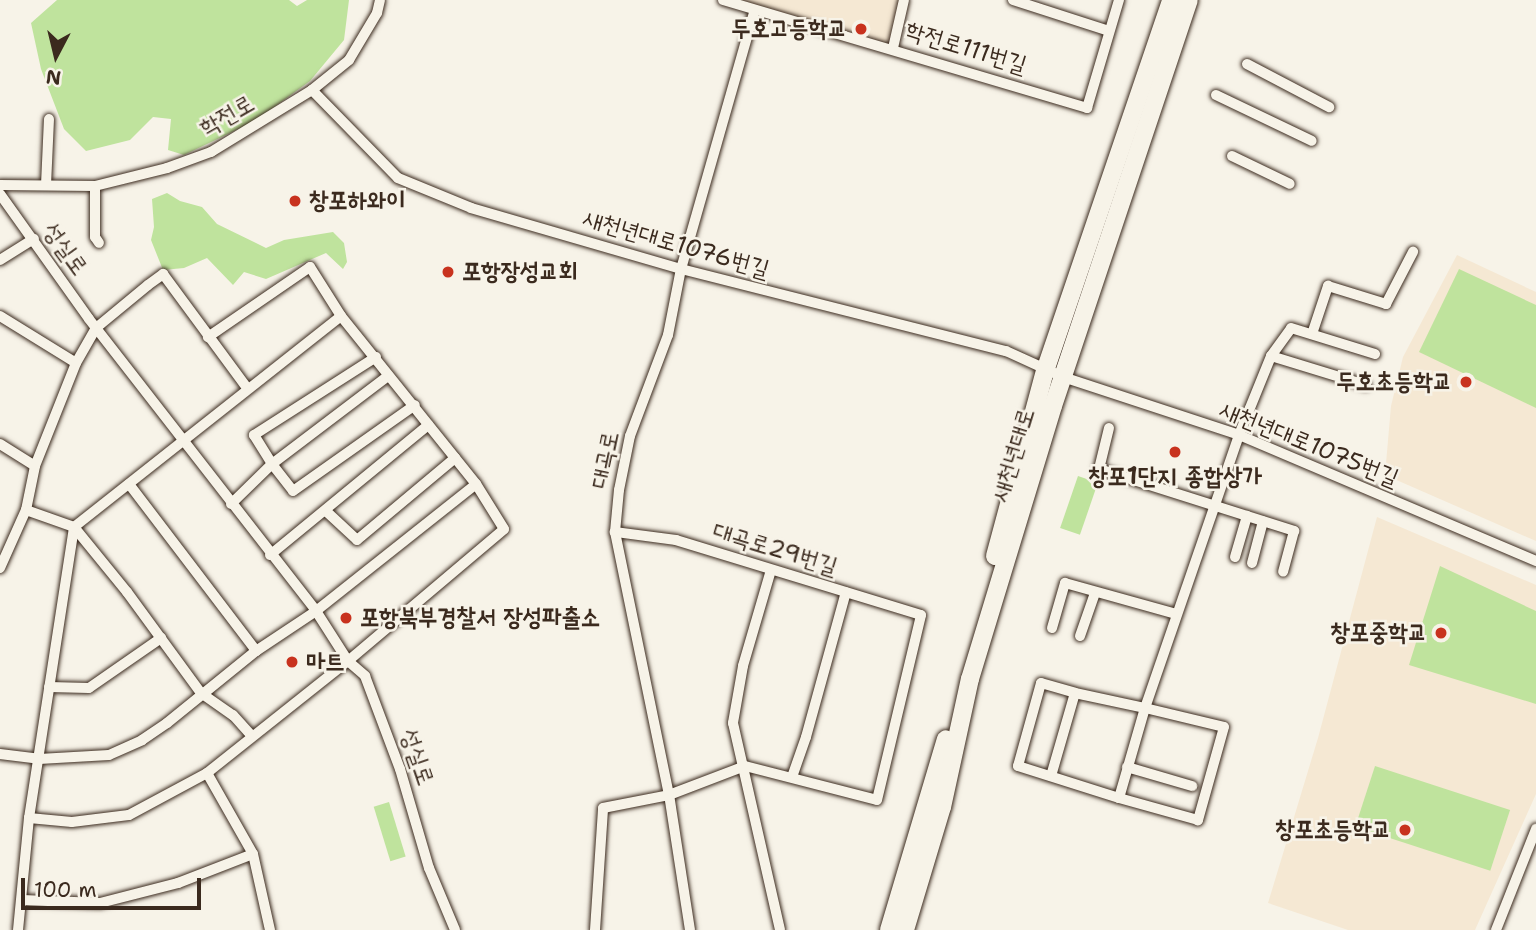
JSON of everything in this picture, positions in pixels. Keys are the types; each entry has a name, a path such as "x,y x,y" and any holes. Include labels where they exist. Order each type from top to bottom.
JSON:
{"main road":[{"name":"새천년대로","path":"889,930 937,771 1045,370 1171,0"},
{"name":"새천년대로","path":"905,930 942,807 970,678 1063,377 1189,0"}],"street":[{"name":"학전로","path":"0,185 95,186 167,168 211,152 312,90 349,60 377,13 380,0"},
{"name":"학전로111번길","path":"723,0 893,48 1087,108 1119,0"},
{"path":"893,48 904,0"},
{"path":"1013,0 1109,31"},
{"name":"대곡로","path":"690,930 669,795 615,532 619,490 630,436 668,335 681,270 755,9"},
{"path":"1247,64 1329,107"},
{"name":"새천년대로1076번길","path":"312,90 398,178 471,208 681,270 1006,351 1063,377"},
{"path":"1216,94 1312,141"},
{"path":"46,185 49,119"},
{"path":"1232,156 1290,184"},
{"path":"95,186 95,237 99,243"},
{"name":"성실로","path":"0,194 96,328 316,611 348,661 365,676 400,769 429,868 455,930"},
{"path":"0,260 34,239"},
{"path":"1312,334 1328,286 1386,304 1413,252"},
{"path":"29,818 72,822 130,815 207,773 348,661 504,529 476,484 341,316 310,267 208,337"},
{"path":"0,568 26,510 35,466 76,363 96,328 163,274 247,388"},
{"path":"0,316 76,363"},
{"path":"18,930 29,818 74,527 341,316"},
{"path":"1119,798 1144,708 1176,614 1239,435 1271,356 1291,328 1375,354"},
{"path":"1271,356 1366,385"},
{"path":"376,357 254,435 293,491 415,405"},
{"path":"231,504 272,464 388,376"},
{"name":"새천년대로1075번길","path":"1063,377 1239,435 1536,561"},
{"path":"270,555 327,512 428,425"},
{"path":"1110,428 1099,469 1294,531 1283,572"},
{"path":"0,444 35,466"},
{"path":"327,512 357,540 455,458"},
{"path":"128,484 256,651"},
{"path":"0,754 39,759 109,755 167,723 201,693 256,651 316,611 476,484"},
{"path":"26,510 74,527 201,693 233,715 252,736"},
{"path":"1235,557 1247,516"},
{"path":"1252,563 1263,522"},
{"name":"대곡로29번길","path":"615,532 676,540 921,615 877,800 792,777"},
{"path":"771,570 736,693 733,723 745,766 780,930"},
{"path":"1052,628 1065,583 1176,614"},
{"path":"595,930 603,808 669,795 745,766 792,777 806,737 846,592"},
{"path":"1080,636 1095,593"},
{"path":"49,687 89,688 161,638"},
{"path":"1041,683 1075,693 1224,727 1198,820 1018,766 1041,683"},
{"path":"1051,776 1075,693"},
{"path":"1128,767 1192,786"},
{"path":"207,773 253,854 270,930"},
{"path":"1496,930 1536,829"},
{"path":"22,900 100,903 177,883 253,854"}],"shaded area":[{"name":"두호고등학교","path":"723,0 904,0 893,48"},
{"name":"두호초등학교","path":"1457,255 1536,292 1536,541 1385,475 1391,406 1403,357"},
{"path":"1377,517 1536,585 1536,794 1475,930 1348,930 1268,903 1318,738"}],"green space":[{"path":"57,0 289,0 297,6 307,0 349,0 344,40 310,81 255,121 184,155 168,150 171,119 153,117 130,140 86,151 64,129 41,69 31,23"},
{"path":"167,193 180,201 202,207 217,224 266,248 284,240 333,232 344,243 347,262 343,269 326,253 266,279 244,272 233,285 207,258 184,268 163,270 151,240 154,227 152,199"},
{"path":"1459,269 1536,305 1536,408 1419,352"},
{"path":"1078,476 1098,483 1080,535 1060,528"},
{"path":"1440,566 1536,611 1536,704 1409,665"},
{"path":"1375,766 1510,810 1490,871 1355,827"},
{"path":"389,802 406,857 390,861 374,807"}],"place":[{"name":"두호고등학교","path":"861,29"},
{"name":"창포하와이","path":"295,201"},
{"name":"포항장성교회","path":"448,272"},
{"name":"두호초등학교","path":"1466,382"},
{"name":"창포1단지 종합상가","path":"1175,452"},
{"name":"포항북부경찰서 장성파출소","path":"346,618"},
{"name":"창포중학교","path":"1441,633"},
{"name":"마트","path":"292,662"},
{"name":"창포초등학교","path":"1405,830"}]}
